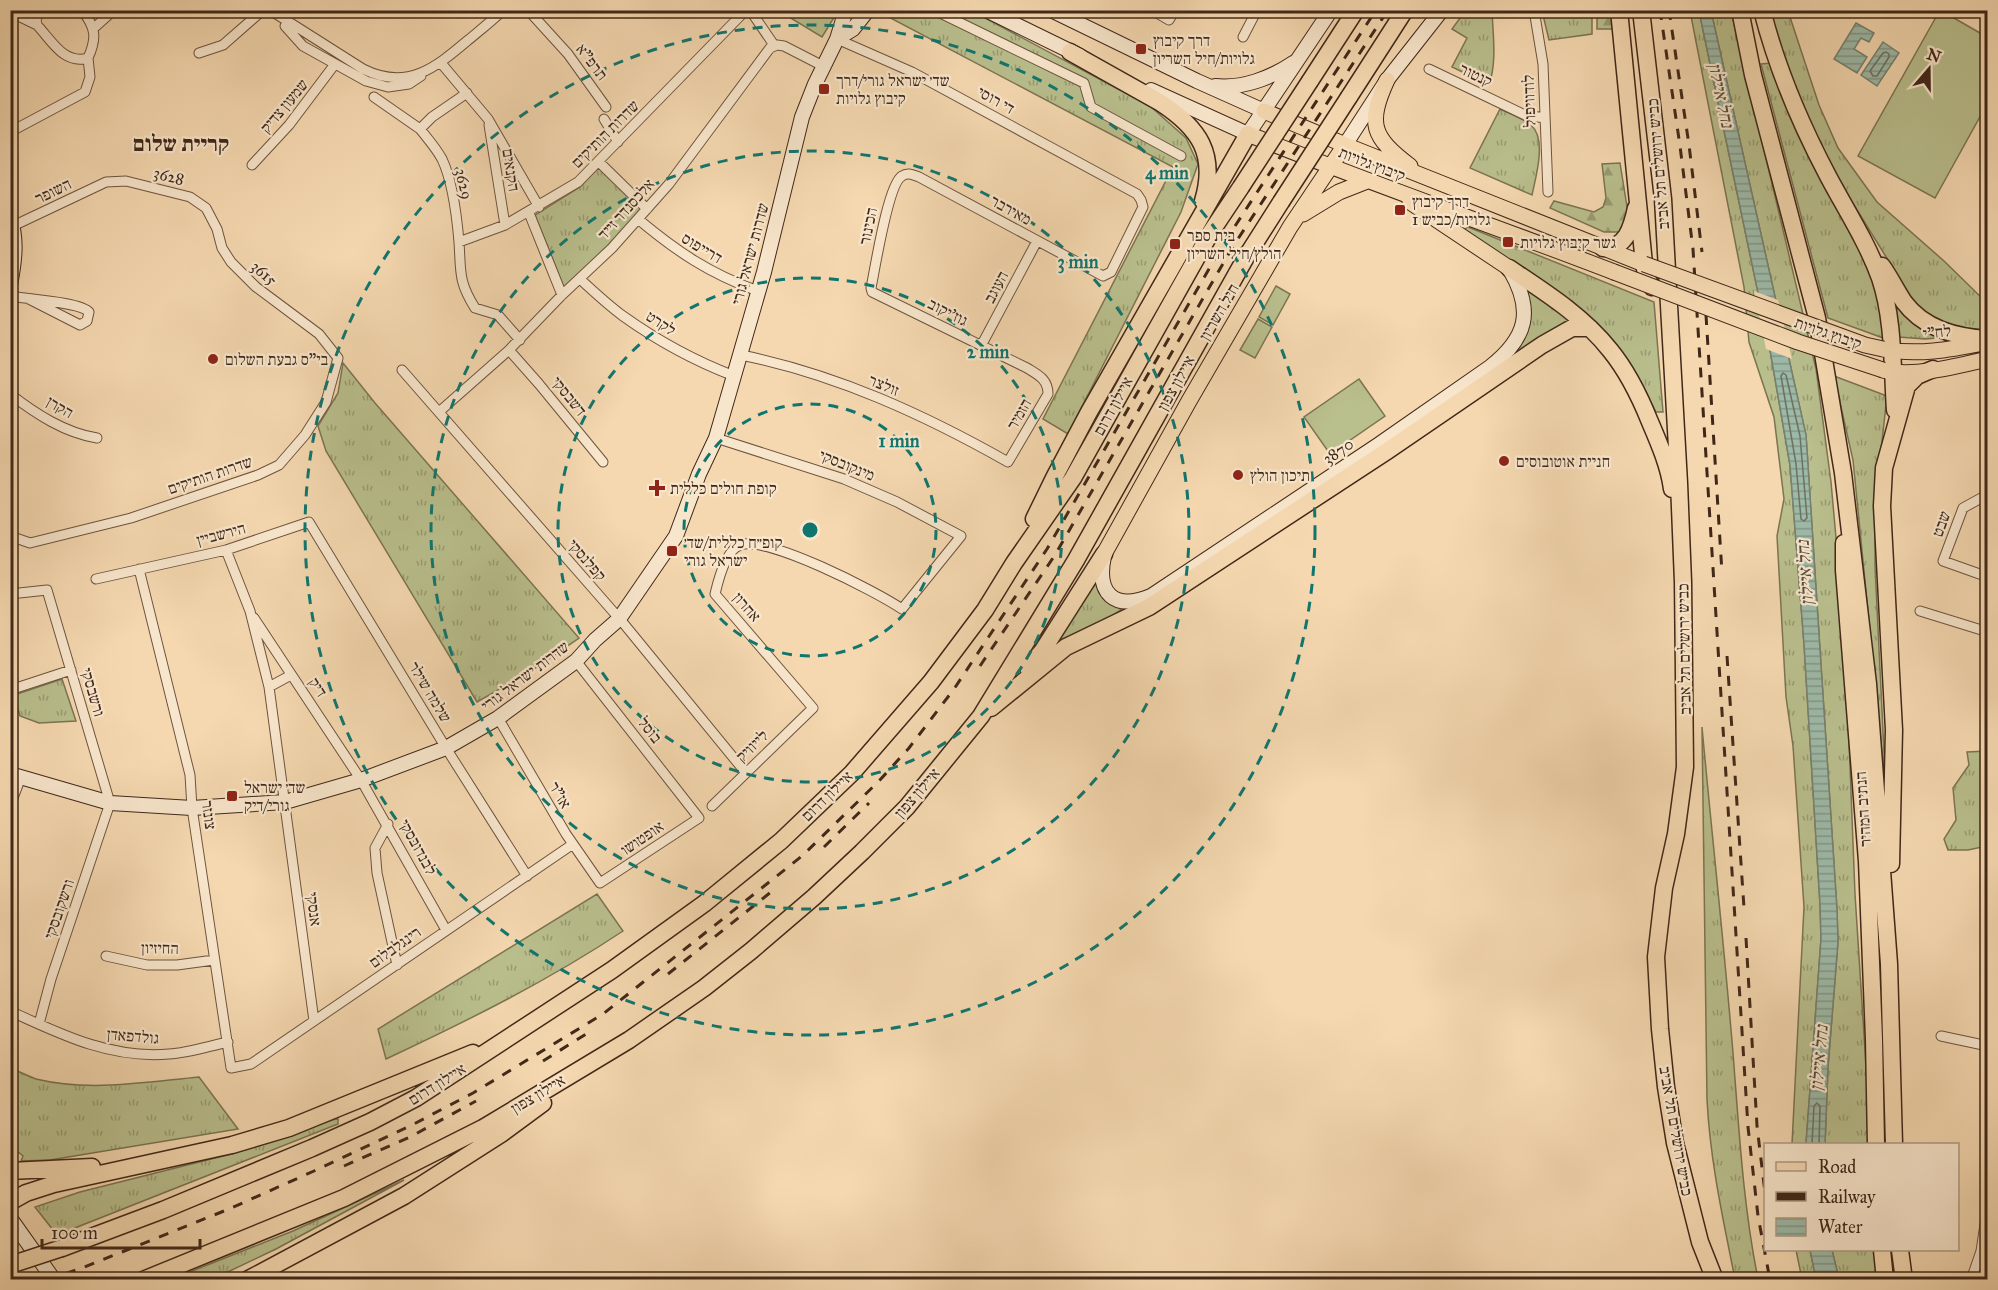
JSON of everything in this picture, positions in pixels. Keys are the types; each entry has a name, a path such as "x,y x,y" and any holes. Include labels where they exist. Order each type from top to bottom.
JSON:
{"highway":[{"name":"איילון דרום","path":"10,1265 162,1210 370,1122 416,1098 612,970 705,903 802,821 852,773 931,682 985,610 1073,478 1211,232 1356,10"},
{"name":"איילון צפון","path":"143,1280 334,1202 406,1168 483,1128 629,1040 704,988 751,951 814,897 907,807 981,716 1076,560 1246,257 1405,10"},
{"path":"1619,10 1644,258 1647,279 1652,287"},
{"name":"כביש ירושלים תל אביב","path":"1641,10 1663,199 1683,582 1685,767 1676,834 1664,888 1657,967 1660,1029 1675,1143 1686,1192 1715,1280"},
{"path":"1740,10 1753,75 1817,318 1844,473 1866,662 1889,964 1894,1143"},
{"path":"1762,10 1776,61 1803,128 1865,244 1885,297 1888,371 1895,423"},
{"path":"1070,52 1161,103 1195,131 1204,149 1209,176 1196,224"},
{"path":"1014,564 1055,476 1248,134"},
{"path":"1603,248 1617,246 1625,238 1632,225 1639,196"},
{"path":"1865,244 1915,314 1938,330 1988,341"},
{"path":"1509,268 1556,300 1590,328 1610,349 1639,394 1671,481 1683,582"},
{"path":"981,716 1066,647 1149,607 1551,340 1572,328 1590,328"},
{"path":"1889,964 1894,730 1882,506 1884,468 1907,386 1917,376 1933,369"},
{"name":"הנתיב המהיר","path":"1844,473 1844,570 1867,861 1876,1143"},
{"path":"981,716 1013,687 1043,650 1104,554"},
{"path":"10,1203 26,1193 54,1184 232,1145 289,1128 507,1038"},
{"path":"247,1280 404,1196 501,1134 629,1040"},
{"path":"10,1171 93,1167 156,1160"},
{"path":"1882,1251 1885,1280"},
{"path":"1900,1251 1904,1280"}],"main road":[{"path":"1387,80 1375,112 1377,131 1399,158 1438,182"},
{"name":"קיבוץ גלויות","path":"1264,111 1345,146 1620,255 1644,258 1865,345 1887,350"},
{"name":"קיבוץ גלויות","path":"1248,134 1330,168 1497,227 1798,342 1888,371"},
{"name":"חיל השריון","path":"1104,554 1290,227 1345,146"},
{"path":"1290,227 1305,212 1325,199 1367,181"},
{"path":"1395,192 1509,268"},
{"name":"לח\"י","path":"1887,350 1911,353 1946,350 1988,341"},
{"path":"1888,371 1954,367 1988,359"}],"street":[{"path":"37,25 36,20 40,10"},
{"path":"10,132 85,92 90,77 88,58 94,46 94,28 82,10"},
{"path":"94,28 114,10"},
{"path":"200,53 223,45 263,10"},
{"name":"תרפ\"א","path":"528,10 568,54 606,107"},
{"path":"748,10 774,45 783,46 823,66"},
{"name":"שדרות הותיקים","path":"459,242 505,225 529,213 578,182 748,10"},
{"name":"שדרות ישראל גורי","path":"16,775 110,804 192,808 285,801 362,780 446,748 498,718 576,661 619,619 676,536 699,474 716,438 741,355 802,117 837,39 846,10"},
{"name":"שדרות ישראל גורי","path":"837,39 853,29 867,10"},
{"path":"934,10 1084,83 1091,107 1181,156"},
{"name":"קיבוץ גלויות","path":"986,10 1070,52 1248,134"},
{"name":"קיבוץ גלויות","path":"1051,10 1264,111"},
{"path":"1152,10 1169,20 1175,10"},
{"path":"1243,37 1257,10"},
{"path":"1248,134 1331,10"},
{"name":"חיל השריון","path":"1345,146 1387,80 1442,10"},
{"name":"לודוויפול","path":"1534,10 1543,63 1548,192"},
{"path":"272,12 371,73 398,78 425,72 441,63 501,11"},
{"path":"10,12 37,25 68,58 79,61 88,58"},
{"path":"272,12 303,46 366,81 388,87 409,84 419,79 425,72"},
{"name":"די רוסי","path":"837,39 912,72 1137,194 1143,207 1112,272 1103,276"},
{"name":"אלכסנדר זייד","path":"440,411 520,340 638,219 669,184 767,51 774,45"},
{"path":"1197,81 1227,87 1253,82 1280,72 1302,56"},
{"name":"הקנאים","path":"441,63 488,119 539,207"},
{"name":"שמעון צדיק","path":"252,165 296,117 335,64"},
{"name":"קנטור","path":"1429,69 1525,114 1545,118"},
{"path":"420,129 432,117 466,93"},
{"name":"3629","path":"374,98 420,129 443,161 452,195 459,242 459,268 465,291 475,308 498,315 520,340"},
{"name":"הקנאים","path":"488,119 505,225"},
{"path":"604,119 618,142"},
{"path":"599,162 647,209"},
{"name":"מאירבר","path":"903,174 920,177 1103,276"},
{"name":"הכינור","path":"870,288 889,199 898,179 903,174"},
{"name":"3628","path":"106,182 126,181 190,197"},
{"name":"השופר","path":"12,223 106,182"},
{"name":"3615","path":"190,197 206,208 217,229 222,248 231,262 256,287 319,334 338,358"},
{"path":"529,213 562,295"},
{"name":"דרייפוס","path":"638,219 692,261 726,280 758,291"},
{"path":"10,285 15,264 12,223"},
{"name":"העוגב","path":"981,346 1037,242"},
{"name":"3870","path":"1104,554 1103,584 1114,598 1136,602 1151,596 1378,445 1490,367 1505,355 1523,327 1525,311 1523,297 1509,268"},
{"name":"לקרט","path":"580,279 622,315 670,347 734,376"},
{"name":"גוז'יקוב","path":"870,288 875,295 913,311 1027,368 1044,379"},
{"path":"10,297 28,299 81,307 89,312 89,316 87,321 80,325 28,299"},
{"name":"דשבסקי","path":"509,350 603,462"},
{"name":"זולצר","path":"741,355 809,372 871,395 939,426 1008,462"},
{"name":"שדרות הותיקים","path":"10,536 30,543 131,518 258,475 279,465 305,435 326,402 338,358"},
{"name":"קפלנסקי","path":"402,370 619,619 746,773"},
{"name":"הזמיר","path":"1008,462 1048,394 1048,387 1044,379"},
{"name":"הקרן","path":"10,394 66,429 97,438"},
{"name":"מינקובסקי","path":"716,438 844,479 897,502 961,536 902,609"},
{"name":"שבט","path":"1985,498 1963,508 1943,561 1988,577"},
{"name":"הירשביין","path":"96,579 226,550 309,522"},
{"name":"שלמה שילר","path":"309,522 446,748 527,876"},
{"name":"אחרון","path":"813,708 715,594 722,567 736,548 740,545 760,546 825,567 882,595 902,609"},
{"name":"דיק","path":"226,550 250,611 269,687 285,801"},
{"name":"צונזר","path":"139,569 190,775 192,808 231,1068"},
{"name":"ורשבסקי","path":"10,594 47,590 110,804"},
{"name":"דיק","path":"250,611 362,780"},
{"path":"1920,611 1988,632"},
{"name":"בוסל","path":"576,661 699,818"},
{"path":"10,690 70,670"},
{"path":"269,687 291,675"},
{"name":"לייוויק","path":"712,806 813,708"},
{"name":"אז\"ר","path":"498,718 573,844 600,883"},
{"path":"10,806 16,775"},
{"name":"לבנדובסקי","path":"362,780 446,930"},
{"name":"אנסקי","path":"285,801 314,1021"},
{"name":"ורשקובסקי","path":"39,1024 51,979 110,804"},
{"name":"אופטושו","path":"600,883 699,818"},
{"path":"388,824 375,848 377,873 397,965"},
{"name":"רינגלבלום","path":"231,1068 252,1064 573,844"},
{"name":"החיזיון","path":"106,956 147,965 214,960"},
{"name":"גולדפאדן","path":"10,1011 89,1045 134,1054 170,1054 228,1042"},
{"path":"1941,1036 1988,1046"},
{"path":"1971,1280 1984,1252 1988,1204"},
{"path":"10,1218 54,1280"}],"green space":[{"path":"883,10 972,11 1150,106 1186,138 1198,164 1181,212 1068,434 1043,419 1173,167 881,13"},
{"path":"1466,10 1495,11 1492,11 1494,58 1489,85 1452,67 1467,38 1452,29"},
{"path":"1940,10 1987,37 1987,104 1935,198 1858,156"},
{"path":"779,11 838,11 822,37"},
{"path":"1542,11 1592,11 1592,34 1549,40"},
{"path":"1597,11 1611,11 1612,29 1597,29"},
{"path":"1690,11 1699,11 1770,350 1790,465 1804,644 1821,939 1806,1143 1792,1143 1804,907 1793,746 1786,697 1777,536 1784,499 1774,417 1749,342 1744,287"},
{"path":"1711,11 1731,11 1816,369 1831,482 1845,638 1855,894 1871,1143 1825,1143 1828,1067 1838,942 1806,435"},
{"path":"1768,11 1788,11 1819,105 1838,148 1877,202 1944,261 1987,303 1987,336 1944,325 1919,310 1826,160 1797,97"},
{"path":"1772,63 1862,246 1879,294 1886,339 1828,318 1761,64"},
{"path":"1500,109 1520,118 1536,131 1539,158 1532,195 1470,168"},
{"path":"1620,163 1629,219 1622,232 1604,232 1550,208 1554,201 1594,212 1603,207 1606,198 1602,164"},
{"path":"599,167 644,208 565,290 535,215 580,187"},
{"path":"1468,227 1654,302 1663,412 1656,412 1632,369 1462,231"},
{"path":"1522,281 1578,321 1547,333 1502,367 1522,337 1531,313"},
{"path":"1276,286 1290,294 1273,325 1259,317"},
{"path":"1891,295 1937,335 1937,338 1899,337"},
{"path":"1258,319 1272,327 1255,358 1240,350"},
{"path":"343,363 579,638 531,671 477,702 326,451 318,426 338,393"},
{"path":"1834,376 1887,396 1875,505 1875,566 1886,793 1853,460"},
{"path":"1359,379 1385,416 1330,454 1304,417"},
{"path":"1096,575 1125,607 1094,626 1059,640"},
{"path":"62,679 76,721 39,723 20,716 14,695"},
{"path":"1702,727 1742,1167 1758,1279 1735,1279 1711,1145 1707,1099"},
{"path":"1987,751 1987,846 1968,850 1948,850 1944,839 1956,820 1953,788 1969,765 1967,752"},
{"path":"597,894 623,931 566,967 507,999 386,1059 378,1029"},
{"path":"10,1068 36,1079 76,1085 118,1085 199,1077 238,1129 50,1160 21,1161 23,1156 11,1146"},
{"path":"338,1118 338,1124 57,1235 35,1207 80,1192 235,1153"},
{"path":"404,1180 276,1249 213,1279 172,1279 293,1231"},
{"path":"1796,1251 1810,1251 1816,1279 1802,1279"},
{"path":"1832,1251 1876,1251 1878,1279 1839,1279"}],"water":[{"name":"נחל איילון","path":"1699,11 1711,11 1806,435 1838,942 1828,1067 1825,1143 1806,1143 1821,939 1820,904 1790,465 1770,350"},
{"path":"1856,23 1874,33 1869,42 1861,38 1854,49 1867,57 1857,73 1834,59"},
{"path":"1883,42 1899,53 1877,86 1861,75"},
{"path":"1810,1251 1832,1251 1839,1279 1816,1279"}],"pier":[{"path":"1754,291 1778,300 1792,359 1766,349"}],"railway":[{"path":"47,1280 229,1209 410,1126 473,1093 603,1014 802,856 879,781 909,748 954,689 1047,549 1224,243 1376,10"},
{"path":"980,666 1055,555 1232,248 1388,10"},
{"path":"1660,10 1693,249 1748,1127 1764,1248"},
{"path":"1669,10 1702,252"},
{"path":"1706,315 1722,573"},
{"path":"1727,656 1744,908"},
{"path":"824,847 869,803"},
{"path":"668,974 771,892"},
{"path":"1746,938 1757,1126 1764,1184"},
{"path":"543,1061 586,1034"},
{"path":"344,1166 410,1137 476,1101"},
{"path":"1765,1251 1770,1280"}],"place":[{"name":"דרך קיבוץ גלויות/חיל השריון","path":"1141,49"},
{"name":"שד׳ ישראל גורי/דרך קיבוץ גלויות","path":"824,89"},
{"name":"דרך קיבוץ גלויות/כביש 1","path":"1400,210"},
{"name":"גשר קיבוץ גלויות","path":"1508,242"},
{"name":"בית ספר הולץ/חיל השריון","path":"1175,244"},
{"name":"בי\"ס גבעת השלום","path":"213,359"},
{"name":"חניית אוטובוסים","path":"1504,461"},
{"name":"תיכון הולץ","path":"1238,475"},
{"name":"קופת חולים כללית","path":"657,488"},
{"name":"קופ״ח כללית/שד׳ ישראל גורי","path":"672,551"},
{"name":"שד׳ ישראל גורי/דיק","path":"232,796"}],"district":[{"name":"קריית שלום","path":"181,143"}]}
